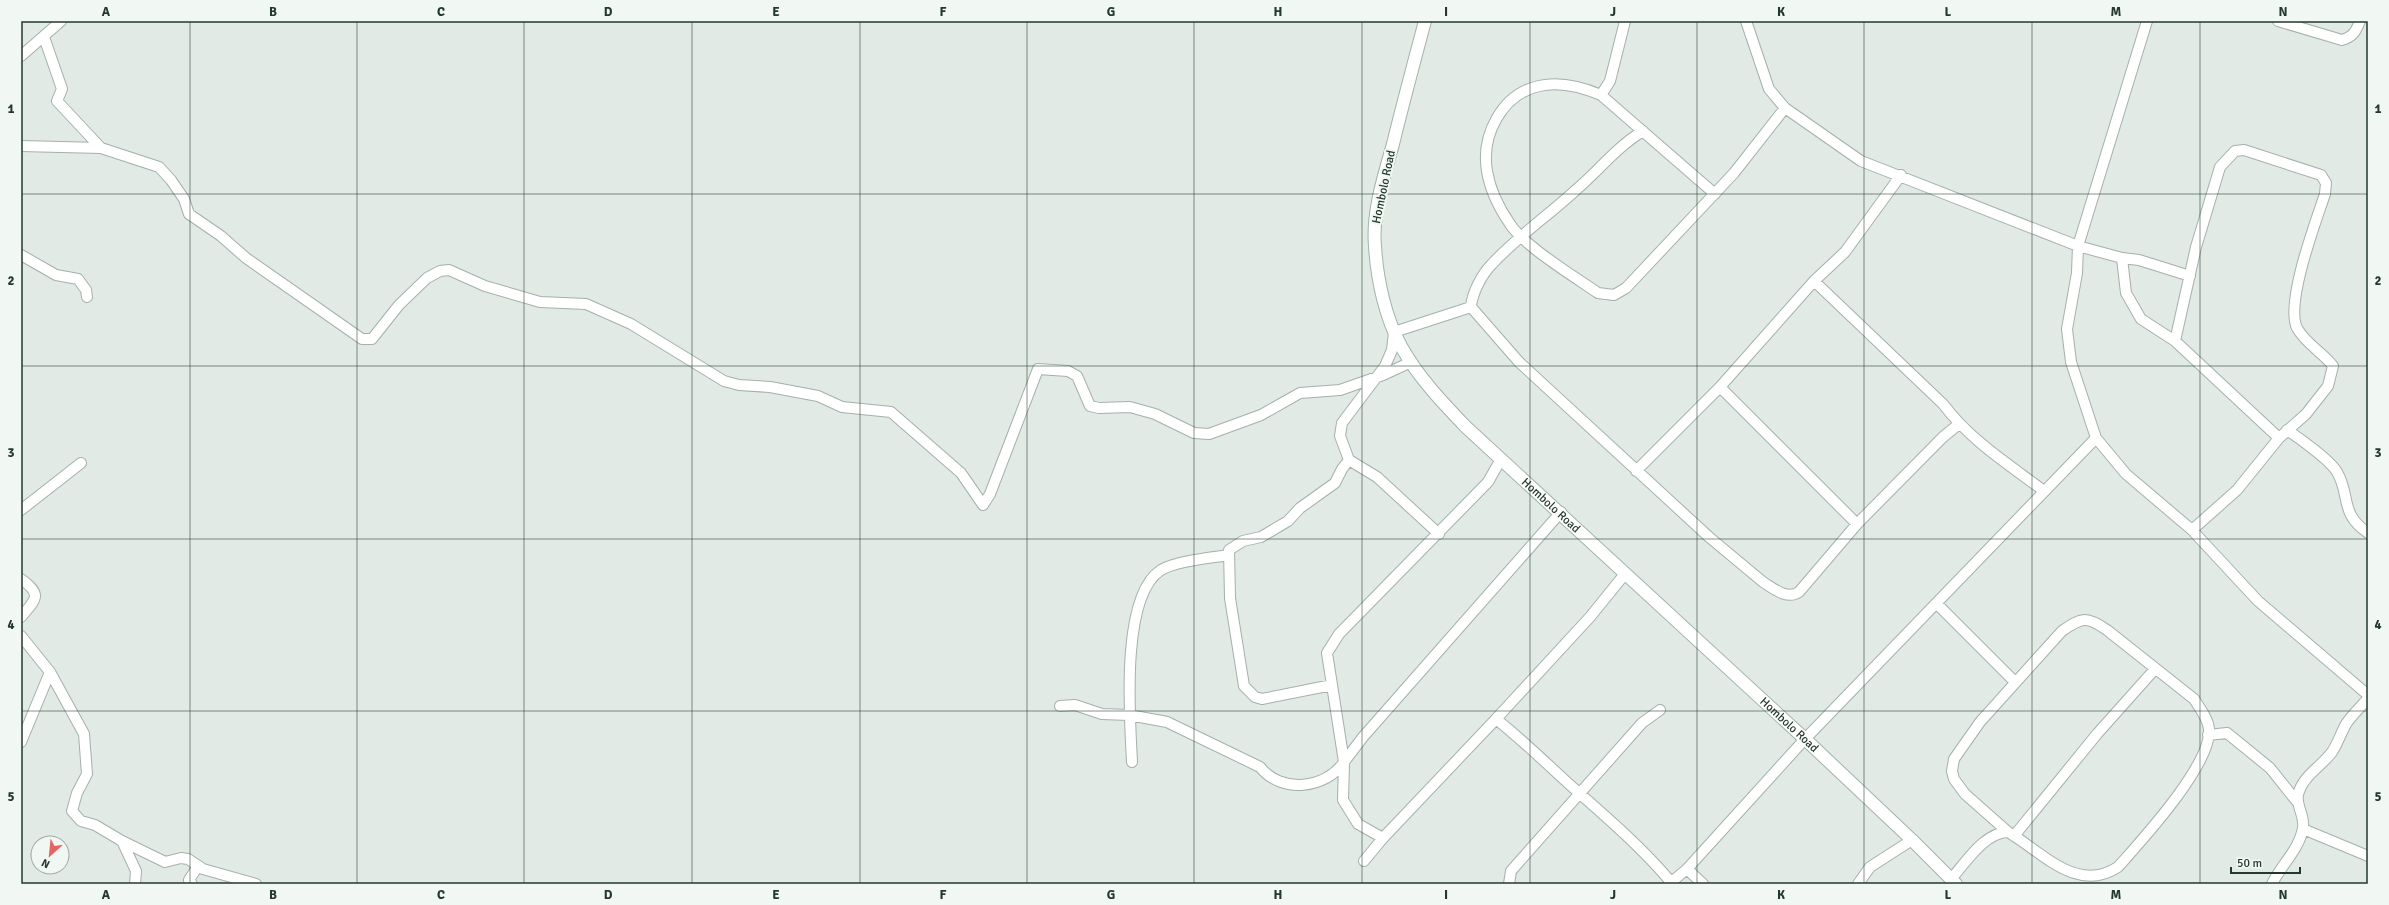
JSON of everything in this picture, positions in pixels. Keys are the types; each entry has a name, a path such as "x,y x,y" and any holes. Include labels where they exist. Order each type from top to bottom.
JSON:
{"street":[{"path":"21,56 44,38 61,21"},
{"name":"Hombolo Road","path":"1425,21 1381,188 1375,228 1375,246 1382,293 1394,332 1411,362 1425,384 1466,427 1501,460 1561,512 1624,575 1805,739 1912,840 1953,882"},
{"path":"1601,95 1610,80 1625,21"},
{"path":"1746,21 1769,89 1785,108 1861,161 1901,175 2078,246 2122,258 2139,260 2190,276"},
{"path":"2147,21 2078,246 2078,273 2067,329 2070,362 2096,438 2126,474 2192,530 2258,601 2368,697 2347,724 2331,754 2312,773 2300,790 2298,803"},
{"path":"2278,21 2342,40 2355,33 2360,21"},
{"path":"44,38 62,89 57,101 101,148"},
{"path":"1715,194 1601,95 1584,88 1568,84 1539,86 1517,96 1497,117 1490,131 1487,170 1500,208 1519,236 1598,293 1614,295 1626,288 1715,194 1734,173 1785,108"},
{"path":"1643,130 1628,141 1554,210 1519,236 1485,273 1472,300 1471,307 1519,362 1636,471 1709,537 1763,582 1787,595 1794,595 1799,592 1857,524 1943,437 1959,424"},
{"path":"21,146 101,148 159,167 172,180 184,199 189,214 221,236 246,258 362,340 372,339 399,305 427,278 440,271 449,270 485,286 540,302 586,304 631,324 724,381 738,385 770,387 818,396 842,407 891,412 961,473 983,505 990,494 1038,369 1068,370 1077,376 1090,406 1099,408 1130,407 1155,414 1194,433 1209,434 1261,415 1300,393 1340,390 1377,377 1411,362"},
{"path":"2175,341 2196,247 2220,167 2236,151 2244,150 2321,175 2326,183 2325,194 2304,260 2295,303 2294,319 2305,339 2333,366 2328,386 2306,414 2279,438 2237,490 2192,530"},
{"path":"1636,471 1720,387 1814,281 1846,252 1901,175"},
{"path":"21,255 56,274 78,279 86,290 87,297"},
{"path":"2122,258 2126,293 2141,319 2175,341 2279,438"},
{"path":"1814,281 1944,404 1959,424 2044,491"},
{"path":"1439,534 1377,478 1350,460 1340,436 1342,423 1377,377 1392,350 1394,332 1471,307"},
{"path":"1720,387 1857,524"},
{"path":"2287,430 2303,441 2336,470 2342,484 2350,516 2368,532"},
{"path":"1496,719 1533,749 1651,858 1670,883 1687,869 1805,739 2096,438"},
{"path":"1332,685 1262,699 1255,697 1244,686 1230,598 1229,550 1243,541 1261,537 1288,521 1300,508 1335,483 1342,469 1350,460"},
{"path":"1383,838 1358,824 1343,800 1344,762 1327,653 1339,634 1439,534 1488,482 1501,460"},
{"path":"21,510 81,463"},
{"path":"1060,706 1075,705 1102,714 1129,715 1167,722 1260,767 1264,773 1287,786 1318,782 1337,773 1363,737 1561,512"},
{"path":"1132,762 1129,715 1131,653 1139,604 1148,581 1167,567 1229,555"},
{"path":"1364,861 1383,838 1590,617 1624,575"},
{"path":"21,579 34,590 36,596 35,600 21,617"},
{"path":"1937,604 2015,682"},
{"path":"2084,619 2095,621 2194,699 2209,728 2200,760 2188,780 2118,867 2107,874 2094,877 2069,872 2011,834 1965,794 1954,779 1952,771 1954,759 1960,748 2015,682 2062,631 2084,619"},
{"path":"21,636 50,672 84,734 87,774 77,792 72,811 81,821 95,825 122,841 165,862 181,858 188,859 198,866 256,884"},
{"path":"1953,882 1992,835 2011,834 2155,669"},
{"path":"21,742 50,672"},
{"path":"1509,884 1511,871 1642,723 1660,710"},
{"path":"2208,735 2226,733 2270,768 2298,803 2304,817 2303,829 2290,857 2277,873 2272,884"},
{"path":"2303,829 2368,856"},
{"path":"1858,884 1875,863 1912,840"},
{"path":"122,841 136,871 135,884"},
{"path":"192,884 189,880 198,866"},
{"path":"1687,869 1703,884"}]}
